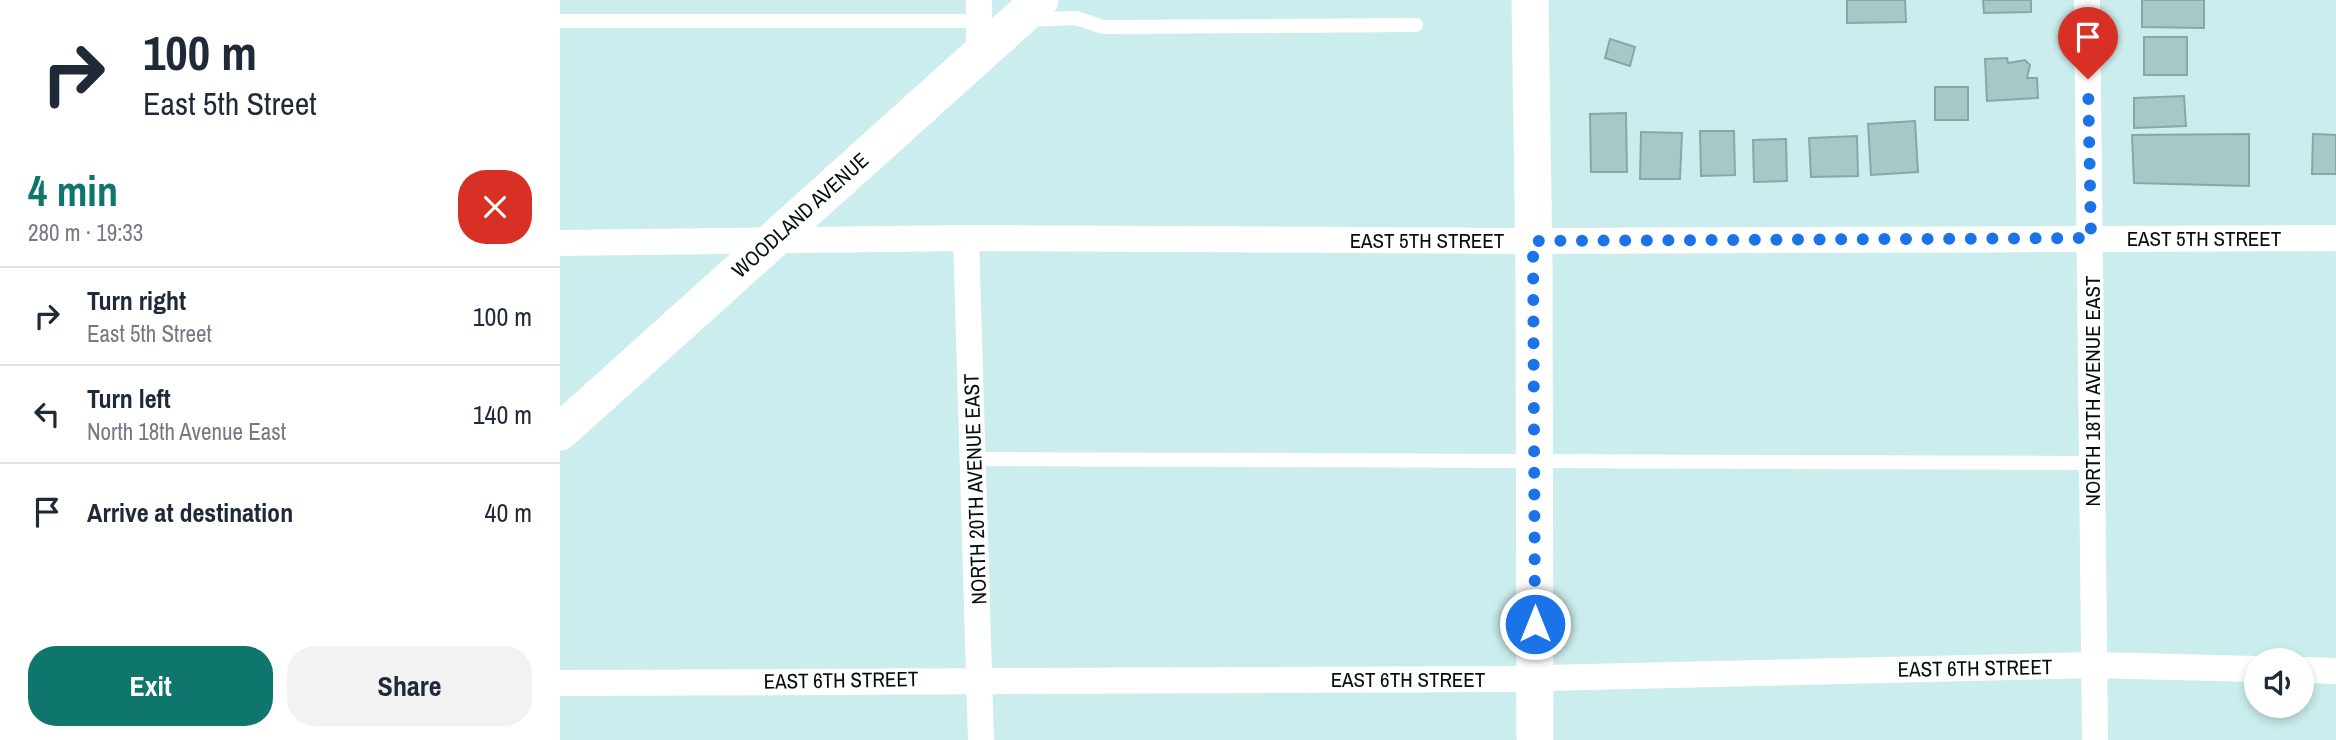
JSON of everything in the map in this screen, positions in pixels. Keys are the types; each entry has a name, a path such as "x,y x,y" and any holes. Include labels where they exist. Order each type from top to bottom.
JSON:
{"street":[{"path":"1530,0 1535,740"},
{"name":"NORTH 18TH AVENUE EAST","path":"2087,0 2095,740"},
{"path":"978,10 979,58"},
{"name":"WOODLAND AVENUE","path":"560,432 1030,10"},
{"name":"EAST 5TH STREET","path":"560,243 768,243 966,238 1533,241 2336,238"},
{"name":"NORTH 20TH AVENUE EAST","path":"966,238 982,679 981,740"},
{"name":"EAST 6TH STREET","path":"560,683 1535,678 2093,666 2244,669"},
{"path":"2314,670 2336,671"}],"lane":[{"path":"560,21 1030,10 1076,18 1103,27 1416,25"},
{"path":"974,459 2092,463"}],"building":[{"path":"1847,0 1905,0 1906,22 1847,23"},
{"path":"1983,0 2031,0 2031,12 1984,13"},
{"path":"2142,0 2204,0 2204,28 2142,27"},
{"path":"2144,37 2187,37 2187,75 2144,75"},
{"path":"1610,39 1635,47 1630,66 1605,58"},
{"path":"2007,58 2008,63 2025,60 2030,65 2027,78 2037,78 2038,98 1987,101 1985,59"},
{"path":"1935,87 1968,87 1968,120 1935,120"},
{"path":"2184,96 2186,126 2134,128 2134,98"},
{"path":"1626,113 1627,172 1591,172 1590,114"},
{"path":"1915,121 1918,172 1871,175 1868,124"},
{"path":"1700,131 1734,131 1735,175 1701,176"},
{"path":"1641,132 1682,133 1680,179 1640,179"},
{"path":"2249,134 2249,186 2134,183 2132,135"},
{"path":"2313,134 2336,135 2336,174 2312,174"},
{"path":"1857,136 1858,176 1811,177 1809,138"},
{"path":"1786,139 1787,181 1754,182 1753,140"}],"route":[{"path":"1535,624 1533,241 2091,238 2088,79"}]}
